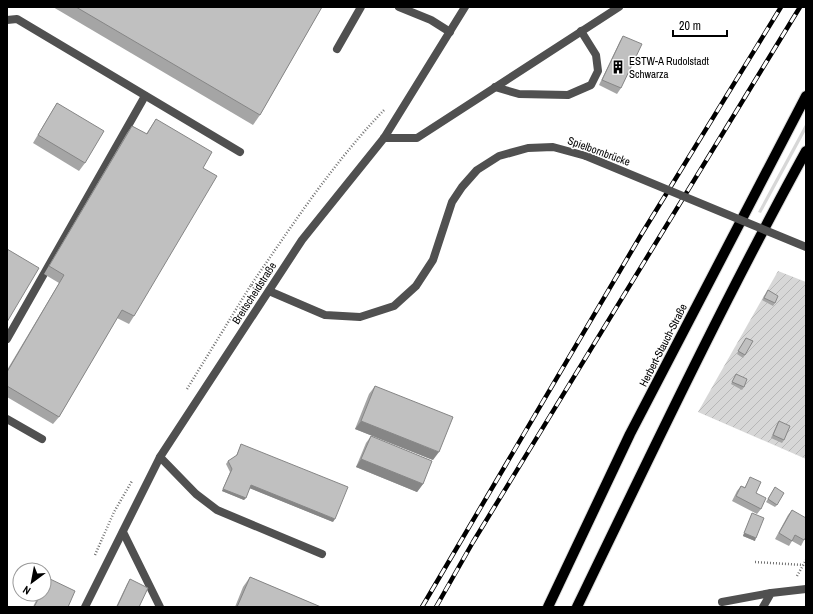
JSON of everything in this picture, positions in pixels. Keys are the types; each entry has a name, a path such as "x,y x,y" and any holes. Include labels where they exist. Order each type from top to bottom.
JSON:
{"main road":[{"name":"Herbert-Stauch-Straße","path":"548,607 630,434 806,96"},
{"path":"576,607 669,418 806,151"}],"street":[{"path":"337,49 361,7"},
{"path":"399,7 431,20 450,32"},
{"name":"Breitscheidstraße","path":"86,607 160,457 302,240 384,138 465,7"},
{"path":"384,138 417,138 619,7"},
{"path":"7,20 17,19 240,152"},
{"path":"495,87 519,94 568,95 591,84 598,71 596,55 581,31"},
{"path":"7,339 145,96"},
{"name":"Spielbornbrücke","path":"269,291 325,315 360,317 394,306 416,286 433,260 452,202 462,187 478,170 500,156 528,148 553,147 586,156 806,247"},
{"path":"7,420 42,440"},
{"path":"160,457 196,494 217,510 322,554"},
{"path":"123,532 160,607"},
{"path":"722,602 771,593 806,589"},
{"path":"763,607 771,593"}],"path":[{"path":"251,285 318,187 362,133 388,107 399,114"},
{"path":"755,562 803,565"}],"shaded area":[{"path":"806,123 806,130 761,213 758,212"},
{"path":"778,271 806,282 806,459 698,412"}],"building":[{"path":"76,7 322,7 260,115"},
{"name":"ESTW-A Rudolstadt Schwarza","path":"623,36 642,44 621,88 602,80"},
{"path":"57,103 104,131 85,163 38,135"},
{"path":"156,119 212,152 203,168 217,176 134,316 122,310 59,417 7,386 7,372 64,275 49,266 132,126 147,134"},
{"path":"7,249 39,268 7,322"},
{"path":"768,290 778,296 775,303 764,298"},
{"path":"746,338 753,341 745,355 738,351"},
{"path":"736,374 747,379 744,387 732,382"},
{"path":"375,386 453,417 439,452 361,421"},
{"path":"779,421 790,426 784,440 773,435"},
{"path":"371,436 432,461 423,484 361,459"},
{"path":"241,444 348,487 335,519 251,485 246,498 223,489 232,469 228,461 237,455"},
{"path":"750,477 761,482 756,493 766,498 761,509 736,496 741,486 745,488"},
{"path":"775,487 784,493 777,505 768,499"},
{"path":"792,510 806,518 806,537 804,540 795,535 792,541 779,533"},
{"path":"752,513 764,518 756,538 744,533"},
{"path":"250,577 321,607 237,607"},
{"path":"130,579 148,588 139,607 117,607"},
{"path":"52,580 75,591 68,607 34,607 37,602 52,602"}],"railway":[{"path":"422,607 641,235 781,7"},
{"path":"436,607 473,542 800,7"}],"place":[{"name":"ESTW-A Rudolstadt Schwarza","path":"618,67"}]}
